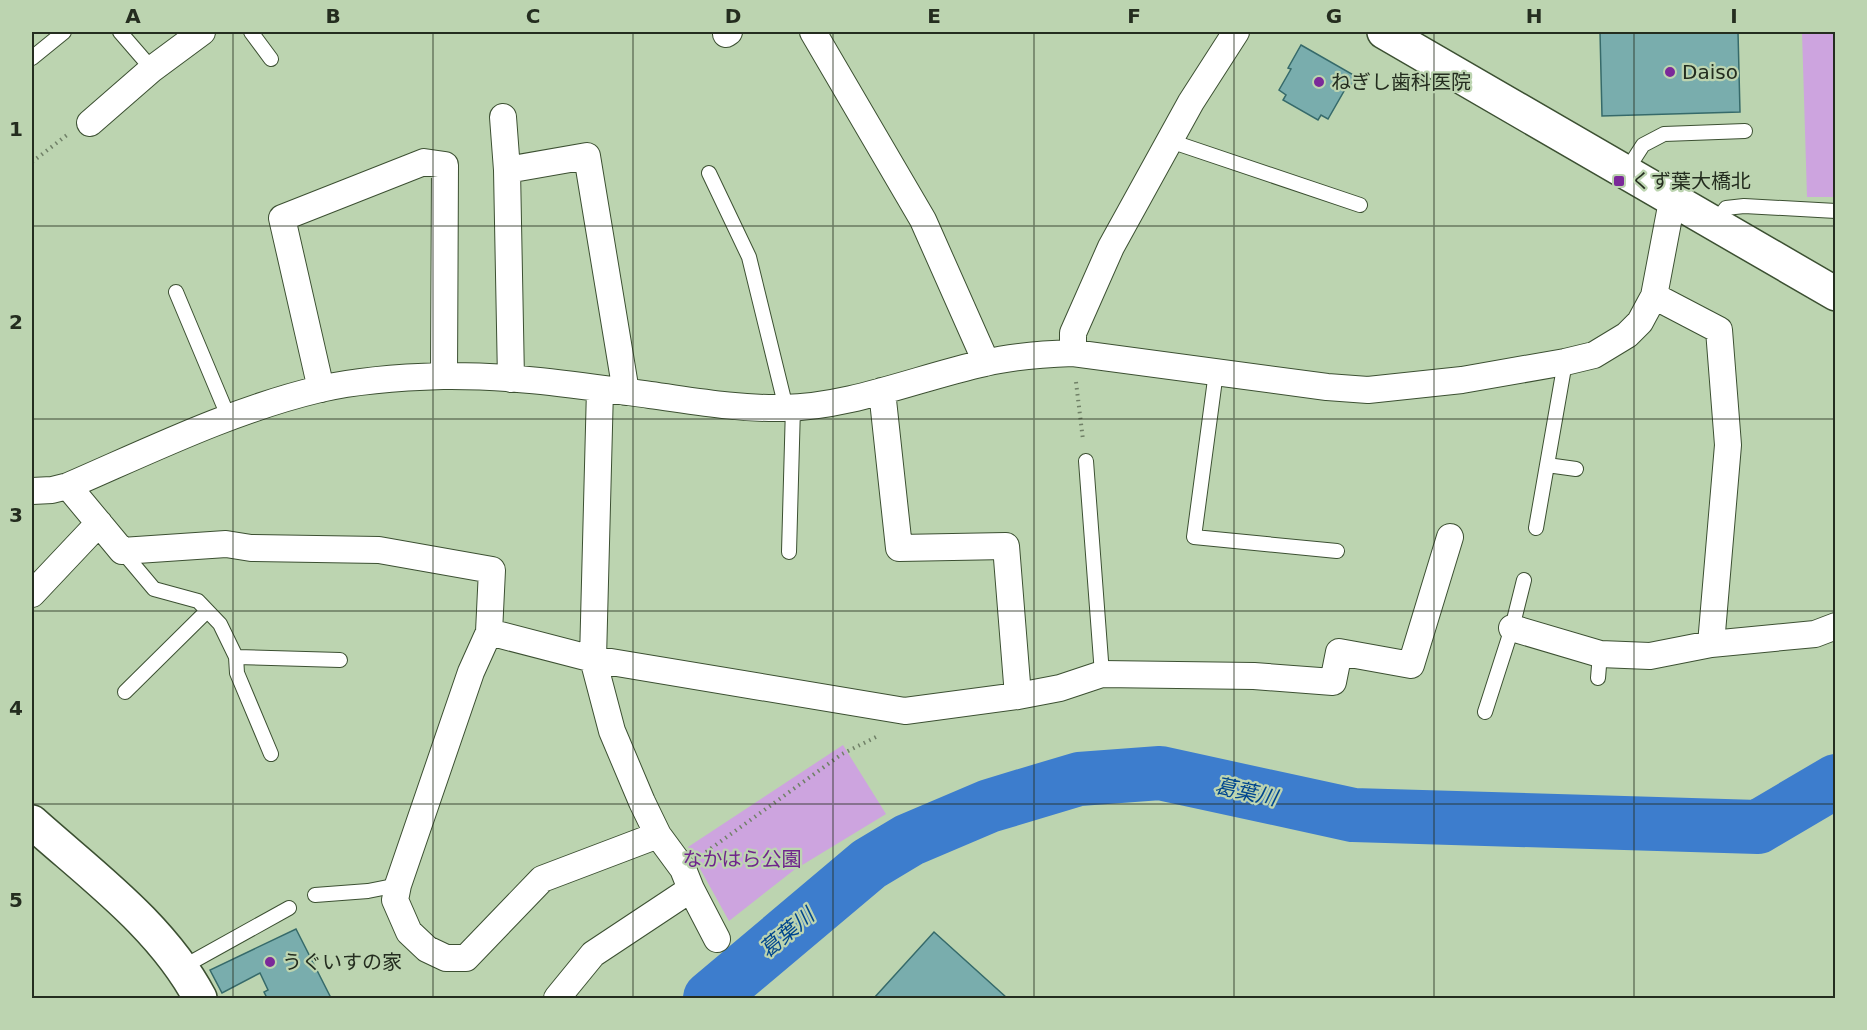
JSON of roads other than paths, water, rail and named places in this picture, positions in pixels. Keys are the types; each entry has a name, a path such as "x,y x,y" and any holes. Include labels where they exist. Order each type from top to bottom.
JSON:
{"street":[{"path":"90,123 152,69 202,32"},
{"path":"813,32 923,220 986,362"},
{"path":"1073,353 1073,333 1111,246 1191,102 1236,32"},
{"path":"1384,32 1836,294"},
{"path":"503,117 507,170 511,379"},
{"path":"507,170 587,156 626,392"},
{"path":"321,389 282,218 424,162 445,165 444,376"},
{"path":"32,491 68,486 228,416 321,389 392,379 444,376 511,379 730,406 789,408 882,391 986,362 1038,354 1073,353 1328,387 1368,390 1462,380 1565,362 1594,355 1627,335 1640,321 1654,296 1672,201"},
{"path":"1654,296 1719,330 1728,446 1711,644"},
{"path":"600,389 593,659 612,731 658,835 687,879 717,939"},
{"path":"882,391 900,548 1006,546 1018,696"},
{"path":"68,486 122,551 226,544 251,548 379,550 492,570 489,632 471,672 394,900 409,932 427,949 446,958 465,958 542,879 658,835"},
{"path":"32,594 99,523"},
{"path":"489,632 593,659 904,711 1018,696 1060,688 1102,674 1254,676 1333,682 1339,652 1411,665 1450,537"},
{"path":"1512,628 1599,666 1711,644 1815,634 1836,626"},
{"path":"32,822 145,923 181,968 200,999"},
{"path":"556,999 593,954 687,879"}],"lane":[{"path":"32,58 64,32"},
{"path":"120,32 152,69"},
{"path":"251,32 271,59"},
{"path":"1625,173 1643,145 1664,134 1745,131"},
{"path":"1170,141 1360,205"},
{"path":"709,173 749,257 789,408 789,552"},
{"path":"1714,224 1726,208 1744,206 1836,211"},
{"path":"176,292 228,416"},
{"path":"1536,528 1565,362"},
{"path":"1216,372 1194,537 1337,551"},
{"path":"1086,461 1102,674"},
{"path":"1548,465 1576,469"},
{"path":"122,551 154,589 198,602 220,624 236,657 237,673 271,754"},
{"path":"1485,712 1512,628 1524,580"},
{"path":"125,692 207,611"},
{"path":"236,657 340,660"},
{"path":"315,895 368,891 398,885"},
{"path":"181,968 289,908"}],"waterway":[{"name":"葛葉川","path":"710,998 869,864 909,840 989,806 1079,779 1160,773 1353,815 1758,827 1836,781"}],"place":[{"name":"Daiso","path":"1670,72"},
{"name":"ねぎし歯科医院","path":"1319,82"},
{"name":"くず葉大橋北","path":"1619,181"},
{"name":"うぐいすの家","path":"270,962"}],"park label":[{"name":"なかはら公園","path":"742,859"}]}
